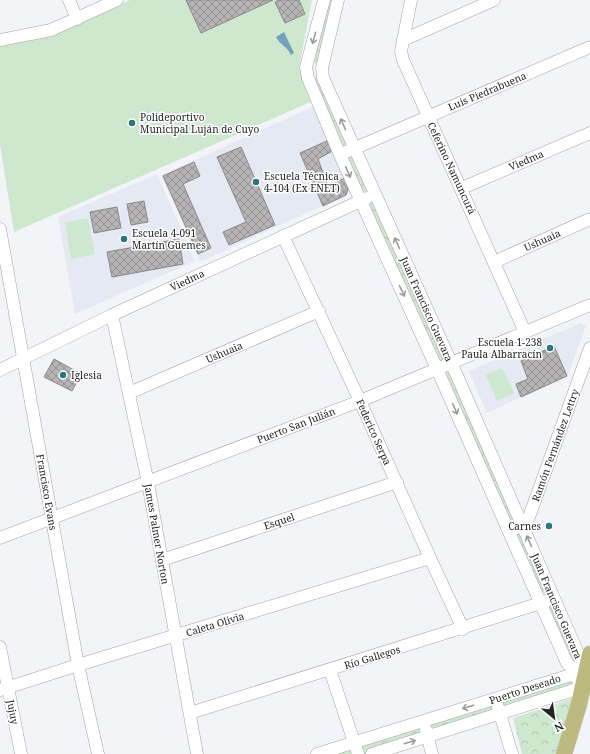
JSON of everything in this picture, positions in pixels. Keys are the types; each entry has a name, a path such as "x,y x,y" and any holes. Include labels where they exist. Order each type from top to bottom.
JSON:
{"main road":[{"path":"564,754 585,681 590,654"}],"street":[{"path":"69,0 77,19"},
{"path":"0,40 51,30 117,0"},
{"path":"322,68 306,67 324,0"},
{"name":"Juan Francisco Guevara","path":"338,0 322,68 323,78 451,363 580,658 585,681"},
{"name":"Ceferino Namuncurá","path":"411,0 401,51 403,60 462,188 525,332"},
{"path":"403,40 494,0"},
{"name":"Luis Piedrabuena","path":"340,155 590,47"},
{"name":"Juan Francisco Guevara","path":"306,67 308,78 340,155 437,369 567,663 585,681"},
{"name":"Viedma","path":"462,188 590,133"},
{"name":"Viedma","path":"0,370 112,315 376,194"},
{"name":"Ushuaia","path":"494,262 590,219"},
{"name":"Francisco Evans","path":"0,229 78,665 98,754"},
{"name":"Federico Serpa","path":"283,236 319,311 430,558 464,629"},
{"name":"Puerto San Julián","path":"0,538 148,483 360,401 590,305"},
{"name":"Ushuaia","path":"129,393 319,311"},
{"name":"James Palmer Norton","path":"112,315 148,483 197,754"},
{"name":"Ramón Fernández Lettry","path":"522,526 529,517 590,348"},
{"name":"Esquel","path":"162,560 396,482"},
{"path":"509,532 522,526"},
{"name":"Caleta Olivia","path":"4,689 430,558"},
{"name":"Río Gallegos","path":"190,714 464,629 554,599"},
{"name":"Jujuy","path":"0,647 4,689 21,754"},
{"path":"330,670 356,748"},
{"name":"Puerto Deseado","path":"317,754 356,748 423,721 571,675 585,681 574,690 372,754"},
{"path":"496,699 512,754"},
{"path":"423,721 432,754"}],"shaded area":[{"name":"Escuela Técnica 4-104 (Ex ENET)","path":"315,106 349,187 346,195 200,262 161,175"},
{"name":"Escuela 4-091 Martín Güemes","path":"157,174 195,261 75,314 58,217"},
{"name":"Escuela 1-238 Paula Albarracín","path":"581,323 586,326 568,375 487,413 469,371"}],"green space":[{"name":"Polideportivo Municipal Luján de Cuyo","path":"130,0 312,0 299,67 313,101 14,232 0,145 0,45 50,36"},
{"path":"328,0 335,0 321,63 314,63"},
{"path":"318,77 348,145 342,148 311,80"},
{"path":"353,154 369,190 362,193 346,157"},
{"path":"373,199 445,363 438,366 366,202"},
{"path":"88,218 95,254 71,259 65,223"},
{"path":"451,365 520,521 510,526 444,369"},
{"path":"502,368 514,393 497,401 486,375"},
{"path":"522,527 549,589 539,595 511,532"},
{"path":"551,600 577,658 570,661 543,603"},
{"path":"571,675 585,681 372,754 317,754"},
{"path":"574,698 556,754 522,754 513,718"}],"water":[{"path":"284,32 294,53 291,55 276,37"}],"building":[{"path":"186,0 273,0 201,33"},
{"path":"279,0 299,0 305,14 285,23 275,2"},
{"path":"329,140 334,150 318,159 328,186 345,178 349,187 346,195 323,206 300,153"},
{"path":"241,147 275,225 229,245 223,232 246,222 217,157"},
{"path":"194,162 200,176 183,184 211,248 198,254 163,176"},
{"path":"144,201 148,222 131,225 127,204"},
{"path":"117,207 121,228 94,233 90,212"},
{"path":"179,239 183,264 112,277 107,252"},
{"path":"554,346 567,376 521,397 516,384 528,379 521,361"},
{"name":"Iglesia","path":"54,359 81,374 72,391 44,377"}],"place":[{"name":"Polideportivo Municipal Luján de Cuyo","path":"132,123"},
{"name":"Escuela Técnica 4-104 (Ex ENET)","path":"256,182"},
{"name":"Escuela 4-091 Martín Güemes","path":"124,239"},
{"name":"Escuela 1-238 Paula Albarracín","path":"550,348"},
{"name":"Iglesia","path":"63,375"},
{"name":"Carnes","path":"549,526"}]}
